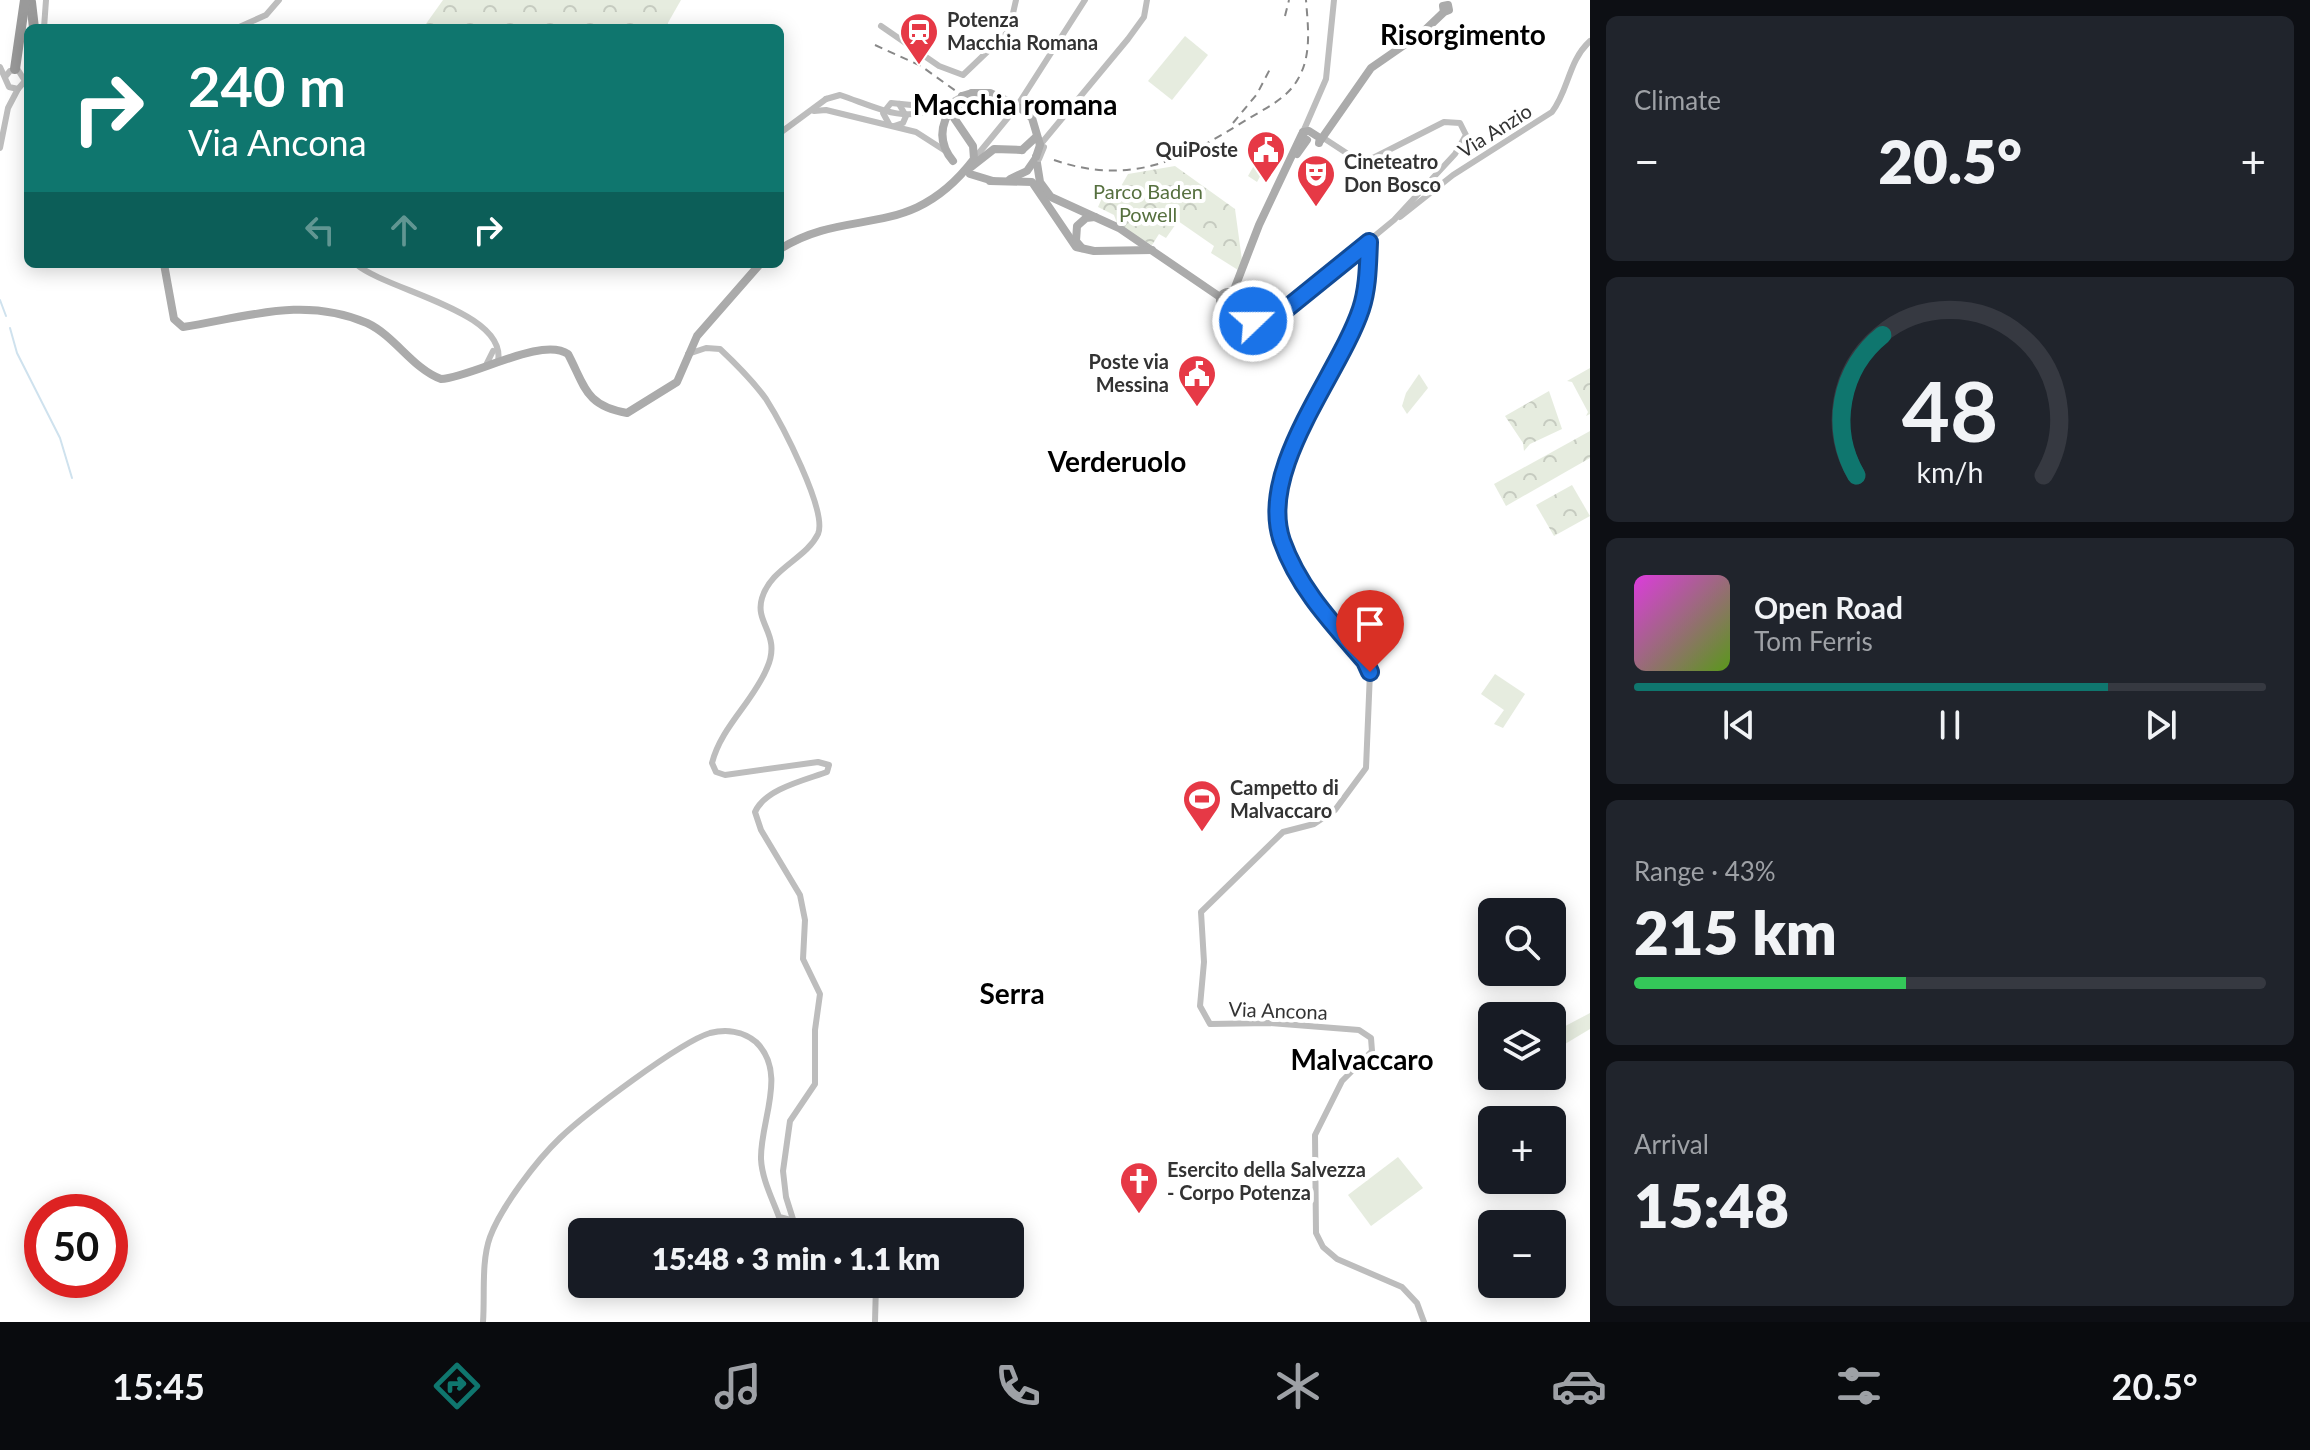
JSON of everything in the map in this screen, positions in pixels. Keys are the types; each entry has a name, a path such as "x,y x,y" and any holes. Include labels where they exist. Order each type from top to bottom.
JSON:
{"highway":[{"path":"28,0 33,24"},
{"path":"9,75 28,0"}],"main road":[{"path":"44,24 46,0"},
{"path":"246,24 266,15 279,0"},
{"path":"881,26 939,66 963,75 1009,31 1016,0"},
{"path":"967,173 974,159 1029,89 1085,0"},
{"path":"784,247 816,234 895,217 916,209 943,193 994,149 1022,150 1039,140 1060,121 1133,32 1144,17 1147,0"},
{"path":"1304,135 1322,139 1351,156 1367,161 1444,122 1460,123 1466,135 1394,220 1369,242 1269,321 1253,321 1234,306 1232,295 1326,79 1334,0"},
{"path":"1322,139 1371,68 1447,7"},
{"name":"Via Anzio","path":"1394,220 1453,175 1552,112 1561,101 1573,61 1590,41"},
{"path":"0,66 23,86"},
{"path":"8,108 23,86 24,74 9,75"},
{"path":"0,148 8,108 9,75"},
{"path":"890,125 884,117 886,107 899,104 928,108 972,93 1017,98 1029,89"},
{"path":"784,130 814,111 826,99 844,95 872,108 917,116 933,113 962,96"},
{"path":"996,95 1032,118 1039,140 1040,182 1051,197 1124,232 1220,297 1225,307 1234,306"},
{"path":"962,96 954,118 973,146 974,159"},
{"path":"951,159 943,143 943,124 962,96"},
{"path":"890,125 900,125 906,118 906,110 899,104"},
{"path":"814,111 890,125 926,136 951,159"},
{"path":"990,181 1017,177 1038,161"},
{"path":"967,173 990,181 1032,182 1073,245 1083,249 1152,250"},
{"path":"1418,191 1417,199 1427,197"},
{"path":"1083,249 1076,241 1077,226 1086,218 1096,217"},
{"path":"1118,250 1125,243 1124,232"},
{"name":"Via Ancona","path":"1369,242 1362,308 1313,402 1276,503 1281,539 1301,583 1365,661 1370,672 1366,768 1328,816 1288,830 1201,912 1204,962 1201,1012 1214,1025 1270,1023 1359,1030 1368,1034 1373,1046 1364,1061 1342,1081 1313,1140 1316,1233 1332,1256 1396,1282 1420,1308 1424,1322"},
{"path":"165,268 174,319 183,327 287,308 310,309 368,324 438,378 453,378 498,362 548,350 563,350 590,396 627,413 677,382 697,336 756,268"},
{"path":"362,268 383,281 471,319 491,336 498,362"},
{"path":"1220,297 1225,293 1232,295"},
{"path":"688,354 706,348 720,349 766,400 811,488 820,527 816,538 780,570 762,596 761,615 773,644 770,659 757,688 718,744 712,763 716,772 725,775 818,762 829,765 827,772 769,798 755,812 761,830 800,895 805,920 803,959 820,994 815,1030 815,1084 789,1126 783,1181 791,1218"},
{"path":"478,369 492,359 495,351"},
{"path":"495,351 510,360"},
{"path":"483,1322 489,1239 536,1166 571,1128 682,1047 708,1034 726,1031 743,1034 758,1044 769,1060 772,1083 761,1160 779,1217 783,1218"},
{"path":"875,1322 876,1298"}],"green space":[{"path":"443,0 681,0 667,24 426,24"},
{"path":"1185,36 1208,55 1172,100 1148,81"},
{"path":"1269,139 1278,144 1257,182 1248,176"},
{"name":"Parco Baden Powell","path":"1175,166 1235,209 1242,260 1238,270 1211,253 1214,246 1178,221 1166,238 1159,234 1152,245 1118,226 1114,215 1098,207 1102,198 1112,202 1128,174"},
{"path":"1590,368 1590,414 1586,416 1588,412 1572,382 1567,381"},
{"path":"1419,374 1428,388 1407,414 1402,406 1406,393"},
{"path":"1549,391 1562,429 1530,444 1524,451 1523,443 1505,416"},
{"path":"1590,431 1590,458 1506,506 1494,484"},
{"path":"1572,485 1590,516 1554,536 1536,505"},
{"path":"1495,674 1525,694 1503,728 1494,724 1504,710 1481,694"},
{"path":"1590,1013 1590,1029 1566,1043 1566,1026"},
{"path":"1398,1157 1423,1188 1371,1226 1348,1195"}],"waterway":[{"path":"0,300 6,316"},
{"path":"10,328 17,353 60,438 72,478"}],"railway":[{"path":"1285,16 1289,0"},
{"path":"1054,160 1107,170 1131,170 1154,165 1199,147 1267,107 1288,92 1302,70 1308,41 1306,0"},
{"path":"875,45 921,66 960,94"},
{"path":"1233,123 1257,94 1270,69"}],"place":[{"name":"Potenza Macchia Romana","path":"919,66"},
{"name":"QuiPoste","path":"1266,184"},
{"name":"Cineteatro Don Bosco","path":"1316,208"},
{"name":"Poste via Messina","path":"1197,408"},
{"name":"Campetto di Malvaccaro","path":"1202,833"},
{"name":"Esercito della Salvezza - Corpo Potenza","path":"1139,1215"}],"district":[{"name":"Risorgimento","path":"1463,35"},
{"name":"Macchia romana","path":"1015,105"},
{"name":"Verderuolo","path":"1117,462"},
{"name":"Serra","path":"1012,994"},
{"name":"Malvaccaro","path":"1362,1060"}],"route":[{"path":"1253,321 1263,323 1275,318 1369,242 1362,308 1313,402 1276,503 1281,539 1301,583 1315,604 1365,661 1370,672"}]}
